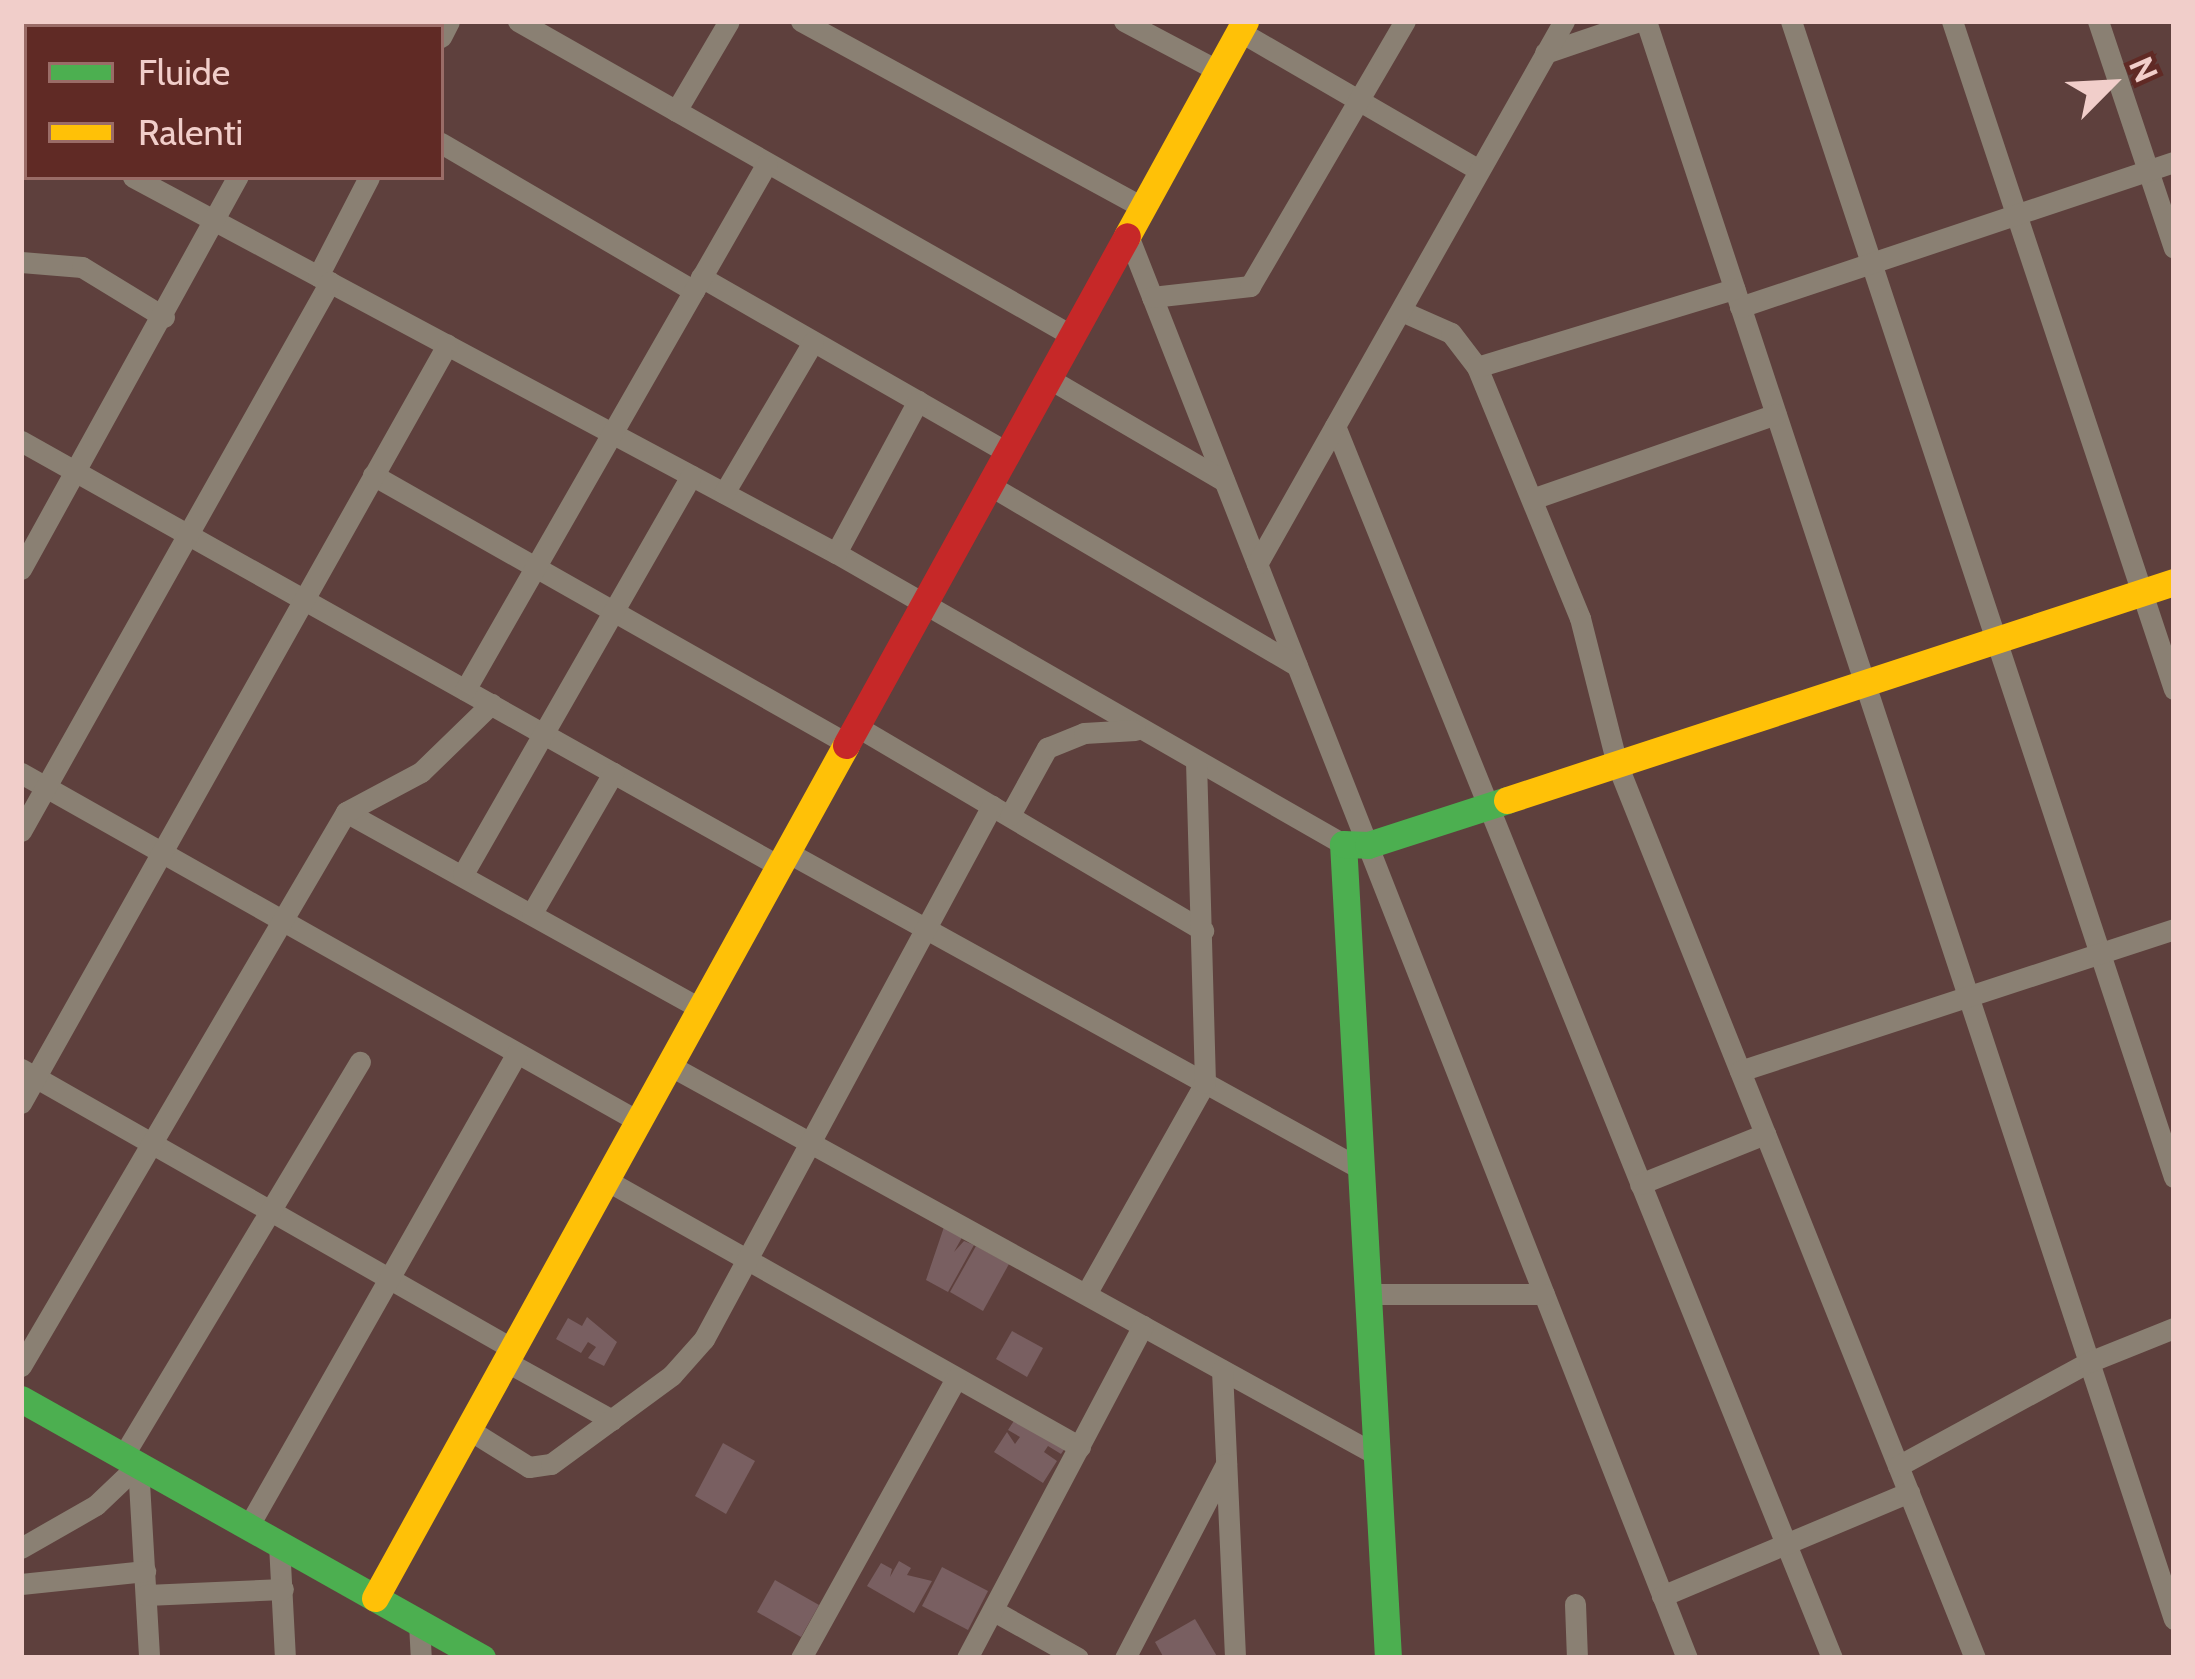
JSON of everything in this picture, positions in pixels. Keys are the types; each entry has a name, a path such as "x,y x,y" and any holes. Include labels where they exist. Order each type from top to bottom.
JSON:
{"street":[{"path":"518,21 1071,335"},
{"path":"676,111 729,21"},
{"path":"801,21 1142,207"},
{"path":"1124,21 1217,70"},
{"path":"1152,297 1250,286 1405,21"},
{"path":"1257,564 1406,313 1479,170 1564,21"},
{"path":"1545,53 1642,21 2174,1619"},
{"path":"1791,21 2174,1178"},
{"path":"1952,21 2174,689"},
{"path":"2098,21 2174,248"},
{"path":"375,1598 1242,26 1479,170"},
{"path":"444,145 1007,452"},
{"path":"1477,367 1871,263 2174,162"},
{"path":"465,691 767,163"},
{"path":"139,180 836,554 1196,765 1355,845 2174,582"},
{"path":"21,569 218,222 236,180"},
{"path":"21,831 324,279 368,180"},
{"path":"1127,233 1297,666 1355,845 1544,1294 1687,1658"},
{"path":"21,262 82,267 164,317"},
{"path":"1406,313 1451,333 1477,367 1580,618 1617,764 1975,1658"},
{"path":"724,493 813,342"},
{"path":"21,1103 28,1073 162,852 447,345"},
{"path":"1048,378 1225,481"},
{"path":"836,554 919,401"},
{"path":"1532,499 1776,414"},
{"path":"1335,426 1832,1658"},
{"path":"21,441 613,773 926,928 1361,1169"},
{"path":"373,475 613,611 1001,810 1203,930"},
{"path":"463,874 691,476"},
{"path":"989,485 1297,666"},
{"path":"21,1366 346,812 421,772 490,704"},
{"path":"468,1429 530,1467 550,1464 672,1375 704,1339 926,928 1001,810 1047,748 1084,733 1135,730"},
{"path":"1086,1294 1205,1083 1196,765"},
{"path":"21,773 638,1121"},
{"path":"532,913 613,773"},
{"path":"346,812 700,1008"},
{"path":"1355,845 1361,1169 1388,1658"},
{"path":"1740,1071 2174,929"},
{"path":"248,1527 517,1053"},
{"path":"21,1548 95,1505 131,1460 268,1208 359,1062"},
{"path":"669,1065 1377,1455"},
{"path":"28,1073 389,1278 612,1420"},
{"path":"1640,1184 1765,1134"},
{"path":"606,1180 1079,1447"},
{"path":"1368,1294 1544,1294"},
{"path":"967,1658 1143,1326"},
{"path":"1898,1466 2089,1362 2174,1328"},
{"path":"1222,1370 1235,1658"},
{"path":"801,1658 956,1378"},
{"path":"21,1399 482,1658"},
{"path":"131,1460 145,1571 149,1658"},
{"path":"1125,1658 1226,1463"},
{"path":"1662,1596 1909,1492"},
{"path":"279,1544 285,1658"},
{"path":"21,1584 145,1571"},
{"path":"146,1595 283,1589"},
{"path":"1575,1604 1577,1658"},
{"path":"994,1612 1078,1658"},
{"path":"419,1623 421,1658"}],"building":[{"path":"944,1227 965,1232 954,1252 964,1241 974,1245 948,1292 926,1280"},
{"path":"976,1246 1009,1264 983,1311 950,1292"},
{"path":"587,1317 617,1342 604,1366 588,1358 596,1347 588,1342 581,1353 556,1339 568,1318 582,1326"},
{"path":"1012,1331 1043,1348 1027,1377 996,1359"},
{"path":"1017,1416 1066,1447 1061,1454 1048,1446 1044,1452 1057,1461 1043,1483 994,1452 1007,1432 1015,1444 1020,1437 1008,1430"},
{"path":"723,1443 755,1461 726,1514 695,1496"},
{"path":"899,1561 911,1568 907,1575 932,1581 914,1613 867,1586 881,1563 892,1569 890,1577"},
{"path":"942,1567 988,1591 968,1630 922,1606"},
{"path":"775,1580 819,1605 801,1637 757,1612"},
{"path":"1195,1619 1218,1658 1164,1658 1155,1642"}],"traffic: fast":[{"path":"1388,1658 1343,844 1368,845 1507,800"},
{"path":"21,1399 482,1658"}],"traffic: slow":[{"path":"1127,236 1245,21"},
{"path":"1507,800 2174,582"},
{"path":"375,1598 846,745"}],"traffic: jam":[{"path":"846,745 1127,236"}]}
